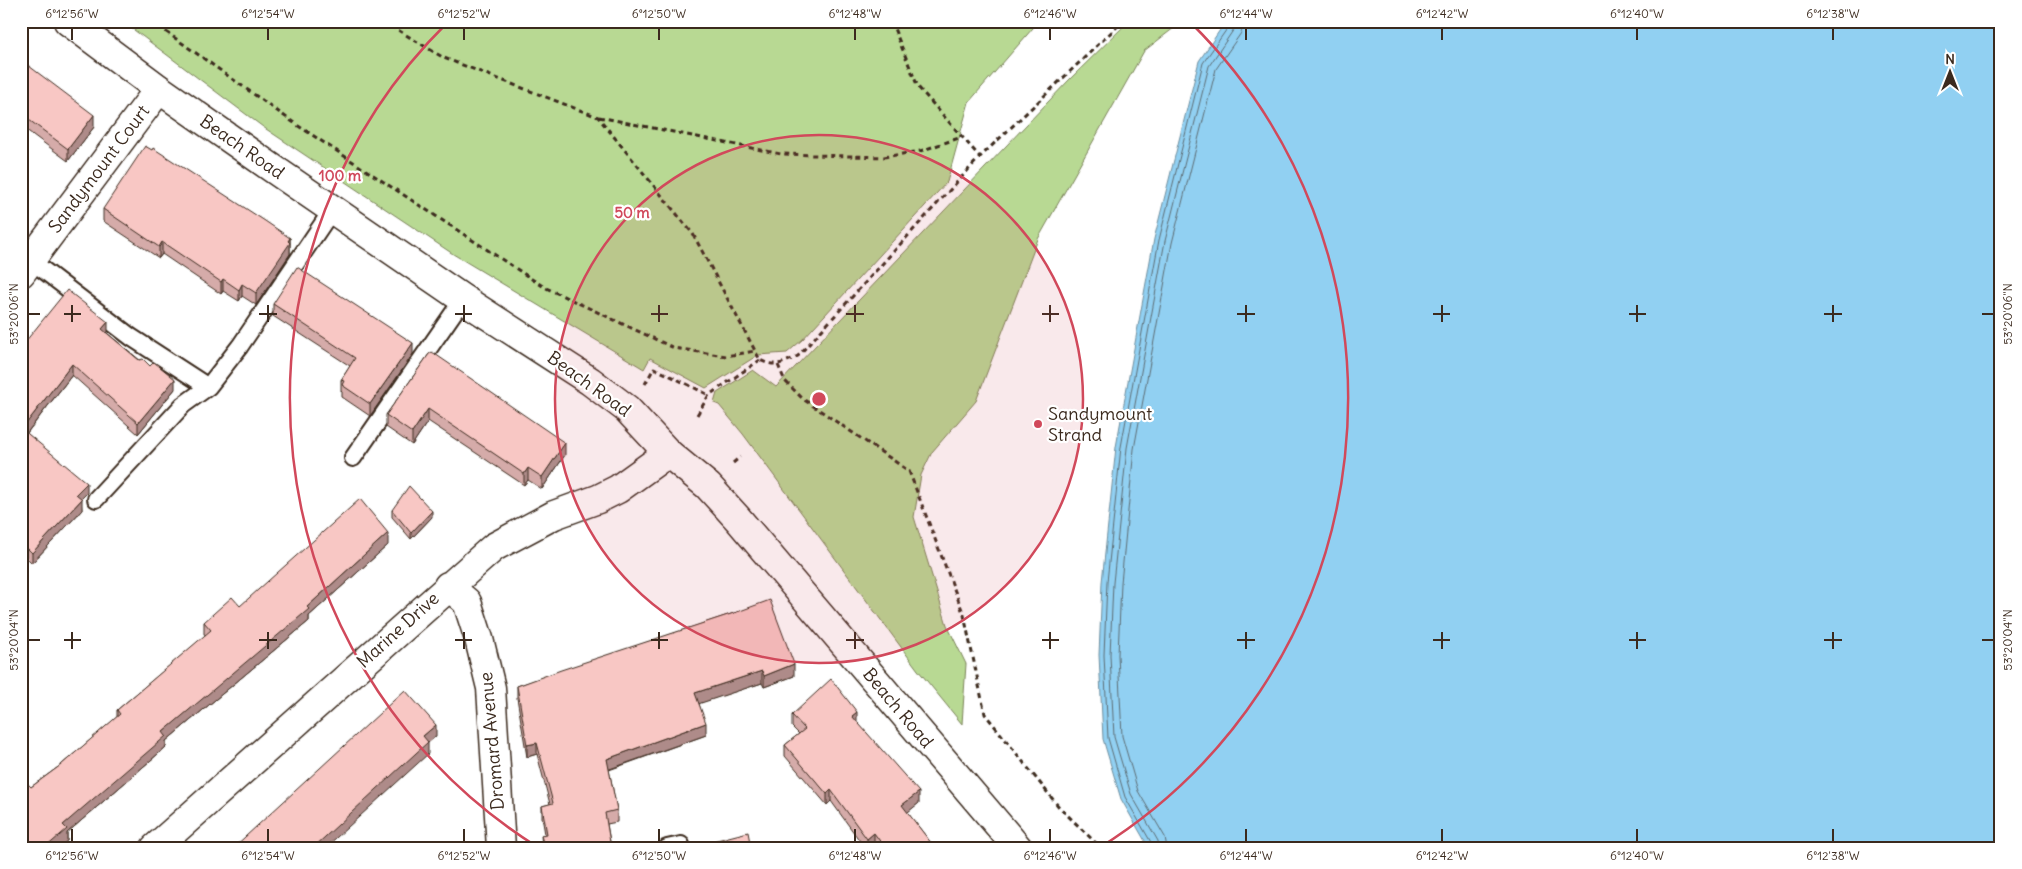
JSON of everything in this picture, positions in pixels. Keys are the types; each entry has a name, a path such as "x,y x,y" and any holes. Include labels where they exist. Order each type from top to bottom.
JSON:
{"main road":[{"name":"Beach Road","path":"68,21 159,89 332,210 590,381 627,409 668,453 708,486 738,519 1018,848"},
{"name":"Sandymount Court","path":"25,262 159,89"},
{"name":"Marine Drive","path":"155,848 494,546 554,515 598,499 618,489 668,453"},
{"name":"Dromard Avenue","path":"448,586 467,602 491,688 501,848"}],"lane":[{"path":"96,499 183,405 208,387 240,346 332,210"},
{"path":"25,262 208,387"},
{"path":"353,458 443,326 464,299"},
{"path":"667,848 681,845 682,848"}],"path":[{"path":"151,21 297,125 544,286 674,348 726,356 755,351"},
{"path":"383,21 444,58 598,117 781,154 884,157 920,151 962,137"},
{"path":"891,21 918,87 980,157"},
{"path":"598,117 693,234 760,360 768,364 778,365 798,356 980,157 1123,21"},
{"path":"696,415 708,395 760,360"},
{"path":"778,365 785,381 803,399 909,471 964,615 985,714 1059,806 1101,848"},
{"path":"644,385 654,368 708,395"},
{"path":"733,463 740,457"}],"green space":[{"path":"122,21 1039,21 969,102 947,182 802,340 787,353 758,355 706,388 650,358 644,369 453,254 263,127"},
{"path":"1129,21 1183,21 1144,51 1038,239 976,401 932,452 921,475 914,517 947,625 966,664 962,724 918,670 743,434 719,405 714,403 717,393 753,370 776,387 1069,80"}],"water":[{"path":"1226,21 2001,21 2001,848 1149,848 1121,799 1103,739 1099,655 1102,582 1116,447 1154,239 1199,61"}],"building":[{"path":"21,60 94,115 68,149 21,114"},
{"path":"145,146 152,150 153,148 290,238 288,241 290,243 256,293 242,284 239,290 223,279 221,282 162,242 159,247 103,209"},
{"path":"297,267 413,343 370,404 342,385 344,381 341,380 355,358 273,304"},
{"path":"67,290 108,322 102,329 139,360 143,359 150,366 154,362 175,379 138,423 72,364 22,429 87,483 76,494 82,499 32,553 26,547 21,552 21,347"},
{"path":"432,352 565,443 542,477 528,468 524,474 428,409 412,433 386,415"},
{"path":"409,486 432,511 411,533 392,510"},
{"path":"360,499 388,533 307,607 309,609 163,732 166,736 63,825 67,829 45,848 21,848 21,777 31,787 61,765 120,714 117,710 211,630 204,622 232,597 240,606"},
{"path":"770,600 794,664 764,676 762,671 695,693 706,723 607,759 617,810 605,813 611,848 544,848 541,835 547,834 542,806 553,803 537,743 527,745 517,686"},
{"path":"831,679 857,712 852,716 919,792 902,805 935,848 885,848 874,833 867,839 831,790 827,794 785,745 805,729 792,715"},
{"path":"405,690 436,725 423,736 428,742 313,848 233,848"},
{"path":"748,832 751,848 716,848 713,841"},
{"path":"771,844 773,848 760,848"}],"place":[{"name":"Sandymount Strand","path":"1038,424"}]}
